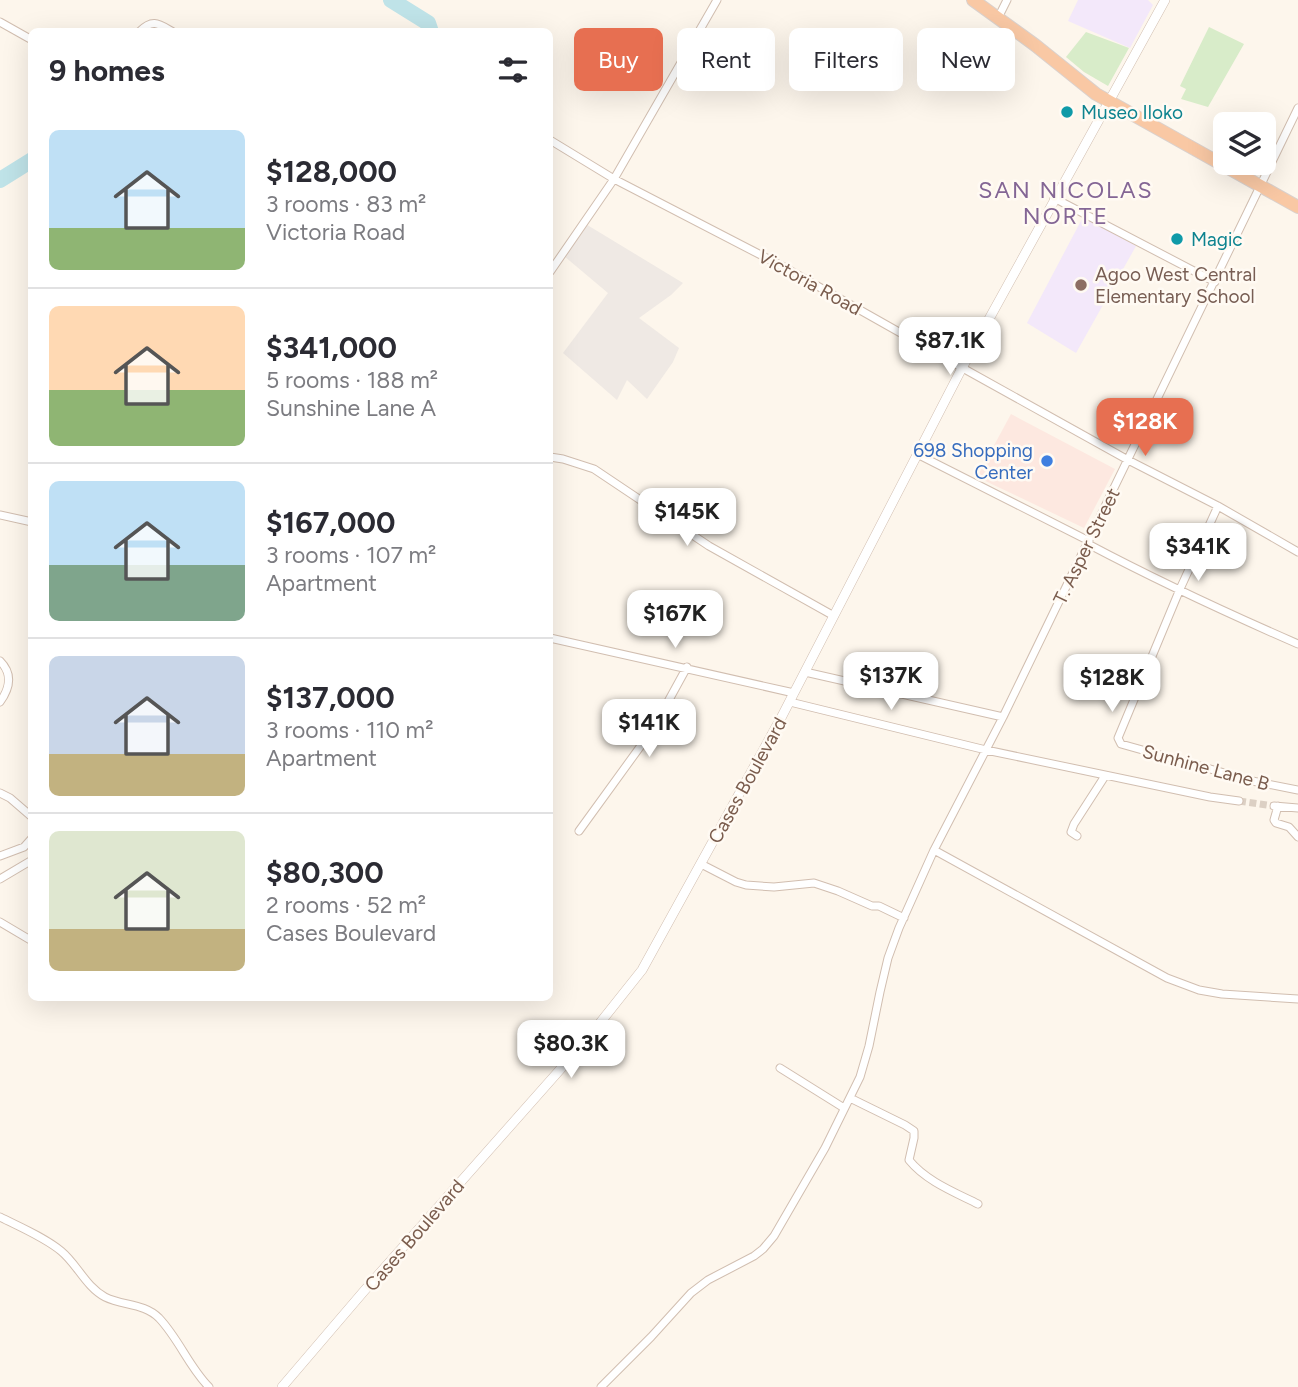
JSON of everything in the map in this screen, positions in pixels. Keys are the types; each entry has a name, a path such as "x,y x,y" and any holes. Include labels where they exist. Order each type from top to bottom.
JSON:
{"highway":[{"path":"973,0 1108,102 1298,206"}],"street":[{"path":"553,268 614,179 717,0"},
{"path":"998,18 1007,0"},
{"name":"Cases Boulevard","path":"282,1387 588,1038 642,970 805,672 961,368 1165,0"},
{"path":"0,22 28,38"},
{"path":"144,28 151,23 157,23 166,28"},
{"name":"T. Asper Street","path":"601,1387 691,1293 708,1280 754,1256 769,1243 825,1148 860,1077 888,958 934,850 1003,717 1298,108"},
{"name":"Victoria Road","path":"553,142 614,179 782,266 961,368 1298,552"},
{"path":"1054,198 1215,282"},
{"path":"917,454 1088,542 1130,567 1298,644"},
{"path":"553,457 594,469 709,546 834,616"},
{"name":"Sunhine Lane B","path":"1218,506 1118,738 1121,744 1242,779 1298,790"},
{"path":"0,515 28,521"},
{"path":"553,639 794,692"},
{"path":"0,661 4,663 10,680 9,688 0,702"},
{"path":"579,831 653,729 687,667"},
{"path":"805,672 1003,717"},
{"path":"789,702 986,750 1239,801"},
{"path":"1077,836 1071,832 1074,824 1105,776"},
{"path":"0,793 28,814"},
{"path":"1297,806 1276,806 1274,820 1289,827 1298,837"},
{"path":"0,856 24,847 28,842"},
{"path":"934,850 1167,978 1199,990 1222,994 1298,999"},
{"path":"0,879 28,862"},
{"path":"701,864 746,885 774,887 814,883 872,906 879,906 904,918"},
{"path":"0,922 28,939"},
{"path":"780,1068 844,1108"},
{"path":"850,1098 914,1131 909,1160 914,1167 942,1186 978,1204"},
{"path":"0,1217 60,1250 100,1295 120,1304 149,1310 158,1317 209,1387"}],"shaded area":[{"path":"1078,0 1148,0 1153,5 1130,48 1068,21"},
{"name":"Agoo West Central Elementary School","path":"1083,217 1136,246 1076,353 1027,323"},
{"path":"584,223 683,283 639,318 679,348 673,362 647,399 627,380 617,400 563,353 608,293 564,256"},
{"path":"1011,414 1115,469 1084,528 977,477"}],"green space":[{"path":"1209,27 1244,44 1208,107 1181,99 1186,89 1180,86"},
{"path":"1086,32 1129,48 1108,86 1084,72 1066,57"}],"waterway":[{"path":"391,0 428,23 430,28"},
{"path":"0,180 28,162"}],"tunnel":[{"path":"1239,801 1273,806"}],"place":[{"name":"Museo Iloko","path":"1067,112"},
{"name":"Magic","path":"1177,239"},
{"name":"Agoo West Central Elementary School","path":"1081,285"},
{"name":"698 Shopping Center","path":"1047,461"}],"district":[{"name":"SAN NICOLAS NORTE","path":"1066,203"}]}
